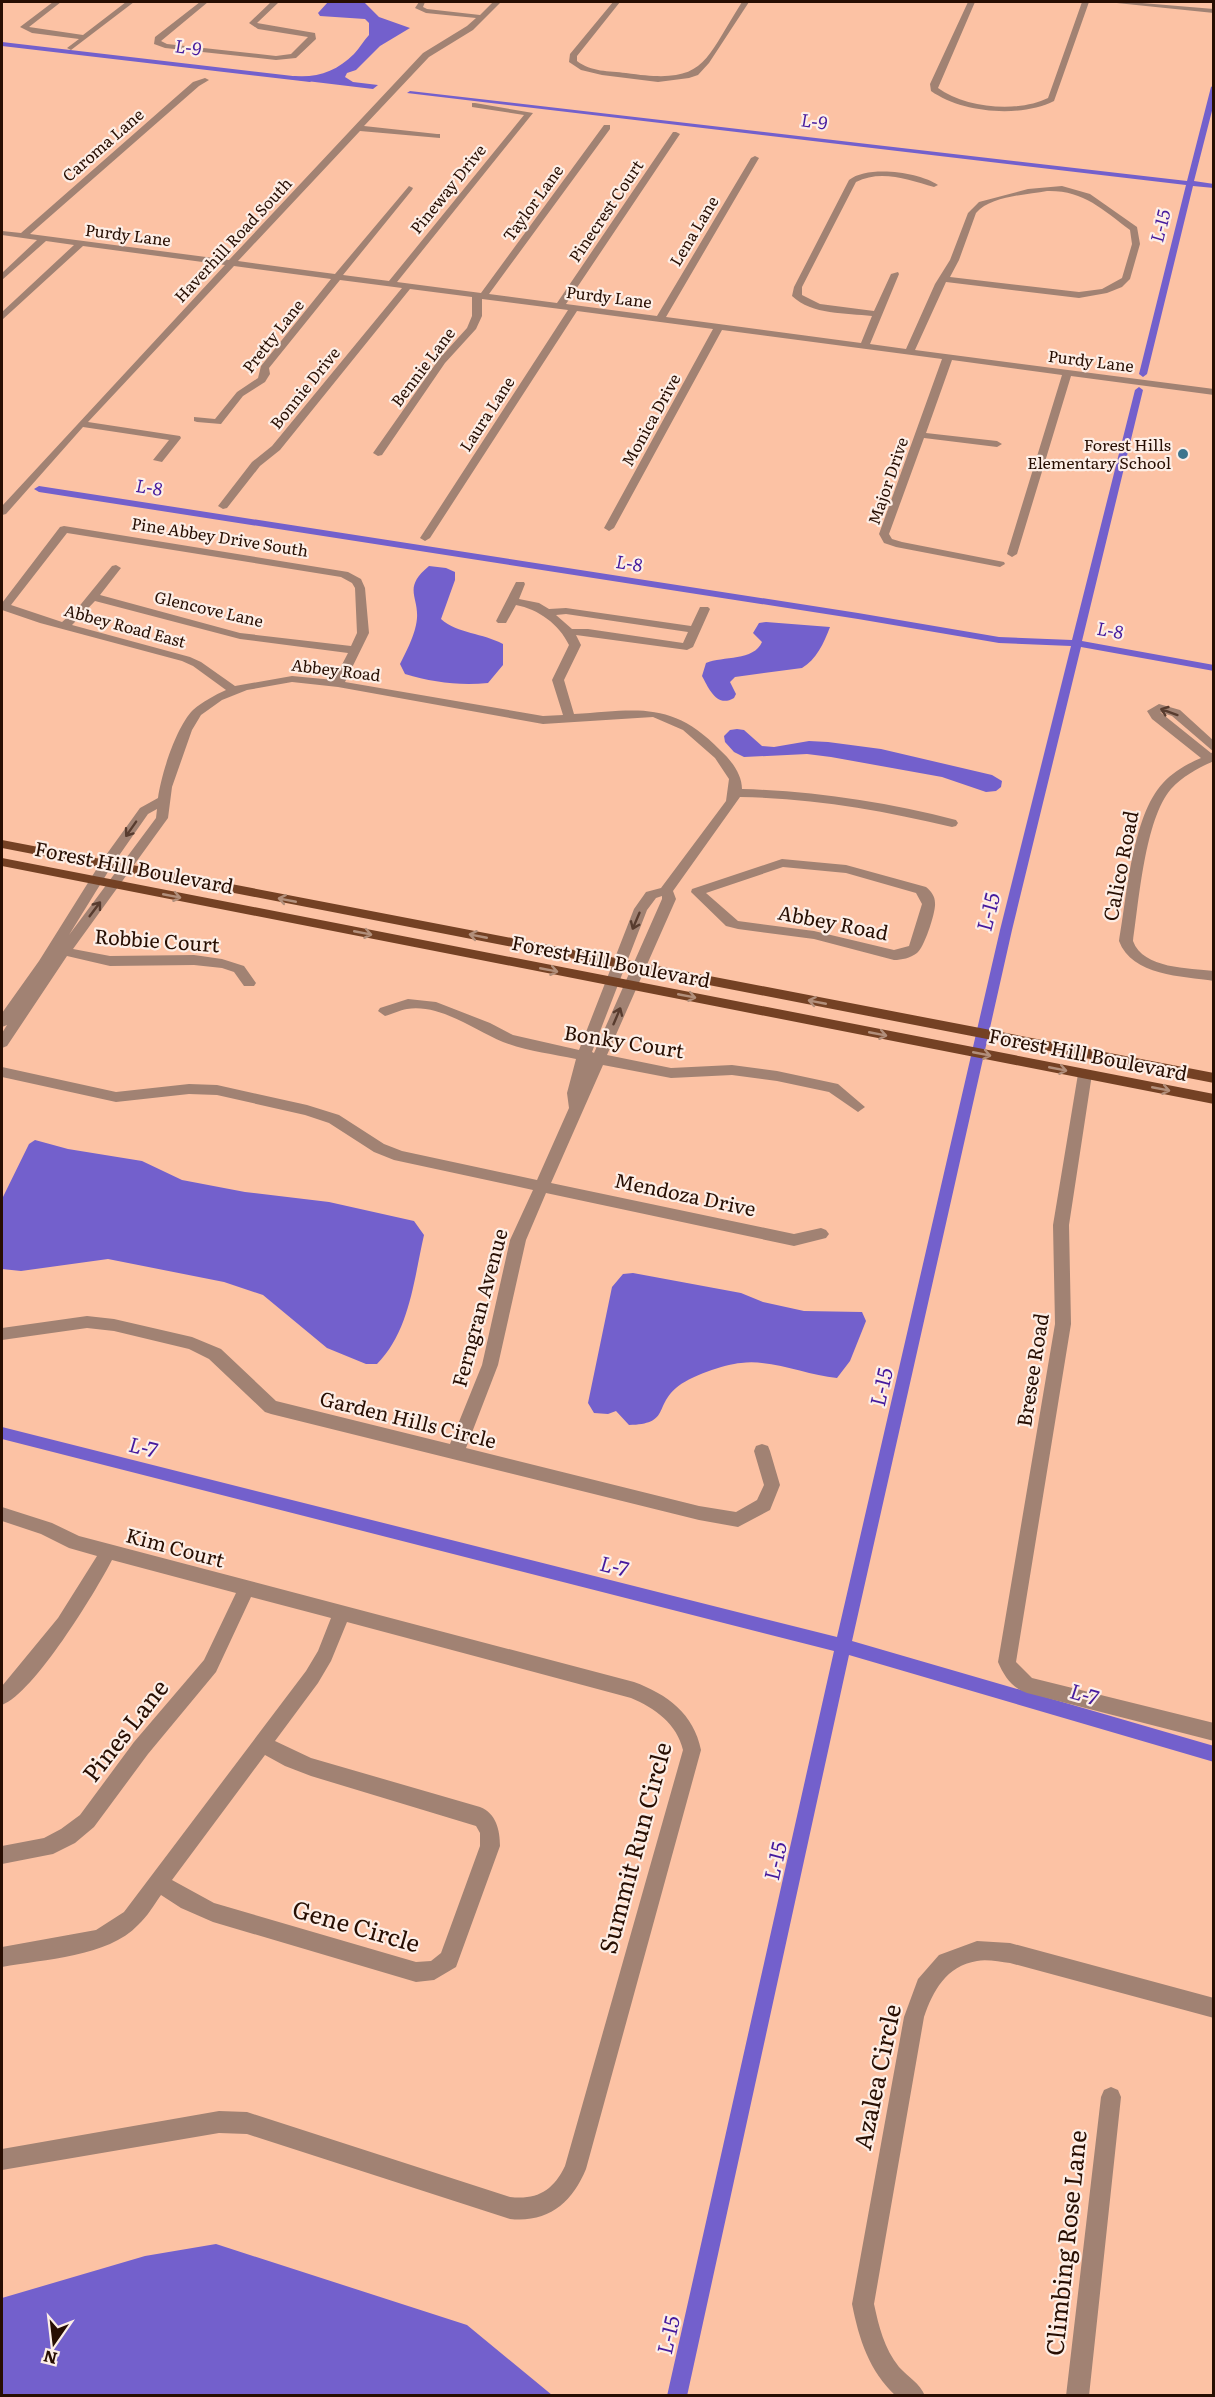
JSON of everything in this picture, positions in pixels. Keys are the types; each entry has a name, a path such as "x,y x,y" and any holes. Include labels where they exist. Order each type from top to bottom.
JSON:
{"main road":[{"name":"Forest Hill Boulevard","path":"2,844 1214,1078"},
{"name":"Forest Hill Boulevard","path":"2,862 1214,1099"}],"street":[{"path":"57,2 24,27 32,31 84,37"},
{"path":"71,48 130,2"},
{"path":"204,2 158,39 158,44 285,58 296,54 313,36 306,32 253,24 275,2"},
{"path":"422,2 419,8 426,11 483,17"},
{"name":"Haverhill Road South","path":"2,512 81,424 426,55 470,28 497,2"},
{"path":"616,2 573,56 572,61 586,70 670,79 682,78 696,72 745,2"},
{"path":"971,2 933,86 935,91 945,98 987,105 1028,108 1042,105 1052,99 1086,2"},
{"path":"1111,2 1214,11"},
{"name":"Caroma Lane","path":"23,236 196,84 205,80"},
{"name":"Pineway Drive","path":"391,284 529,113 475,105"},
{"name":"Taylor Lane","path":"480,296 606,127"},
{"path":"358,128 437,136"},
{"name":"Pinecrest Court","path":"560,306 676,134"},
{"name":"Lena Lane","path":"660,319 755,158"},
{"path":"876,314 813,305 797,296 798,286 844,194 853,181 867,176 883,175 920,179 934,185"},
{"path":"909,352 977,207 987,202 1042,188 1064,187 1085,192 1134,229 1136,234 1136,244 1126,279 1104,291 1079,295 945,279"},
{"path":"339,277 340,272 409,188"},
{"name":"Purdy Lane","path":"2,233 1214,392"},
{"path":"2,277 43,239"},
{"path":"2,317 80,244"},
{"path":"864,346 876,314 896,274"},
{"name":"Pretty Lane","path":"198,419 218,422 240,394 262,380 265,374 264,368 339,277"},
{"name":"Bonnie Drive","path":"224,506 256,464 276,448 408,286"},
{"name":"Bennie Lane","path":"378,453 442,361 471,329 477,316 480,296"},
{"name":"Laura Lane","path":"425,538 574,308"},
{"name":"Monica Drive","path":"609,528 719,327"},
{"name":"Major Drive","path":"948,357 884,534 888,541 1000,564"},
{"path":"1012,554 1067,372"},
{"path":"81,424 176,438 158,460"},
{"path":"920,435 997,444"},
{"name":"Pine Abbey Drive South","path":"3,606 64,529 349,576 357,581 360,588 363,633 338,684"},
{"path":"64,626 93,597 116,568"},
{"path":"502,621 520,584"},
{"name":"Glencove Lane","path":"93,597 246,637 355,650"},
{"path":"512,601 535,605 569,632 575,645 558,680 570,719"},
{"name":"Abbey Road East","path":"3,606 64,626 186,659 197,664 234,691"},
{"path":"569,632 588,632 687,647 704,609"},
{"path":"547,613 566,611 695,630"},
{"name":"Abbey Road","path":"125,869 162,818 163,801 175,759 190,721 206,706 234,691 258,683 292,679 338,684 543,720 628,712 649,713 679,722 691,730 723,760 736,782 736,793"},
{"name":"Calico Road","path":"1212,754 1188,769 1162,791 1146,823 1126,941 1129,952 1150,964 1214,976"},
{"path":"618,963 641,909 651,895 666,891 732,802 736,793 794,794 892,809 952,822"},
{"path":"2,1043 59,950 106,865 144,811 163,801"},
{"name":"Abbey Road","path":"782,862 846,869 921,890 926,894 929,904 917,944 909,952 894,955 814,935 738,925 731,922 696,892 775,864 782,862"},
{"path":"2,1022 125,869"},
{"path":"640,967 669,899 666,891"},
{"name":"Robbie Court","path":"59,950 116,961 194,960 222,964 239,969 249,983"},
{"name":"Ferngran Avenue","path":"455,1454 490,1365 498,1338 513,1257 540,1186 576,1108 618,963"},
{"name":"Ferngran Avenue","path":"592,1056 640,967"},
{"name":"Bonky Court","path":"385,1011 408,1004 436,1007 486,1026 508,1038 534,1046 671,1073 732,1070 777,1076 833,1088 858,1107"},
{"name":"Mendoza Drive","path":"2,1072 116,1097 189,1089 217,1090 334,1119 393,1155 794,1240 821,1234"},
{"name":"Bresee Road","path":"1084,1074 1061,1225 1063,1324 1007,1662 1011,1671 1027,1685 1214,1732"},
{"name":"Garden Hills Circle","path":"2,1334 87,1323 114,1325 192,1343 215,1354 271,1407 455,1454 699,1513 738,1520 764,1505 772,1485 762,1450"},
{"name":"Kim Court","path":"2,1514 46,1528 75,1543 342,1613"},
{"path":"2,1697 16,1685 63,1628 84,1599 108,1552"},
{"name":"Pines Lane","path":"2,1855 46,1847 68,1836 87,1821 141,1748 210,1666 247,1588"},
{"path":"2,1957 83,1943 108,1935 131,1919 312,1677 342,1613"},
{"name":"Summit Run Circle","path":"2,2160 219,2122 260,2127 523,2210 536,2209 551,2202 569,2182 643,1922 662,1866 692,1750 691,1738 687,1729 665,1707 634,1690 342,1613"},
{"name":"Gene Circle","path":"159,1883 188,1901 213,1912 416,1972 428,1973 440,1969 449,1960 490,1846 491,1834 488,1824 480,1815 292,1760 263,1744"},
{"name":"Azalea Circle","path":"914,2396 894,2381 872,2345 863,2304 910,2040 925,1986 946,1962 976,1951 1010,1953 1214,2008"},
{"name":"Climbing Rose Lane","path":"1077,2396 1111,2097"}],"shaded area":[{"path":"328,2 364,2 379,17 410,28 380,46 356,70 347,73 345,77 353,82 378,85 373,89 290,79 294,76 311,76 334,69 354,54 369,35 369,23 365,19 320,16 318,13"},
{"path":"429,566 446,568 455,572 455,580 441,619 455,628 503,644 503,665 488,683 446,683 405,674 400,664 416,625 414,588 420,574"},
{"path":"759,623 830,627 822,645 807,665 802,668 735,677 730,682 736,694 734,698 723,701 718,699 702,676 706,663 745,655 758,648 762,642 753,633"},
{"path":"730,730 744,730 762,746 774,747 809,741 881,749 992,775 1002,781 1001,787 996,791 986,792 942,777 807,754 744,757 734,752 725,742 724,736"},
{"path":"35,1140 68,1149 142,1161 182,1180 245,1192 329,1202 414,1221 424,1235 409,1303 397,1336 377,1364 366,1364 327,1348 263,1295 224,1282 108,1259 21,1271 2,1269 2,1199 29,1144"},
{"path":"633,1273 741,1293 763,1302 804,1311 862,1312 866,1321 850,1361 837,1378 765,1363 753,1362 726,1366 707,1372 676,1388 669,1395 656,1418 642,1424 629,1425 616,1411 608,1414 594,1413 588,1403 612,1287 623,1274"},
{"path":"216,2244 467,2325 552,2395 2,2395 2,2298 145,2256"}],"waterway":[{"name":"L-9","path":"2,44 310,80"},
{"name":"L-15","path":"1190,183 1214,87"},
{"name":"L-9","path":"410,93 1190,183"},
{"name":"L-15","path":"1143,374 1190,183"},
{"name":"L-9","path":"1190,183 1214,186"},
{"name":"L-15","path":"1077,643 1139,390"},
{"name":"L-8","path":"39,489 999,640 1077,643"},
{"name":"L-15","path":"843,1646 1006,930 1077,643"},
{"name":"L-8","path":"1077,643 1214,668"},
{"name":"L-7","path":"2,1433 843,1646"},
{"name":"L-15","path":"677,2396 843,1646"},
{"name":"L-7","path":"843,1646 1214,1754"}],"place":[{"name":"Forest Hills Elementary School","path":"1183,454"}]}
